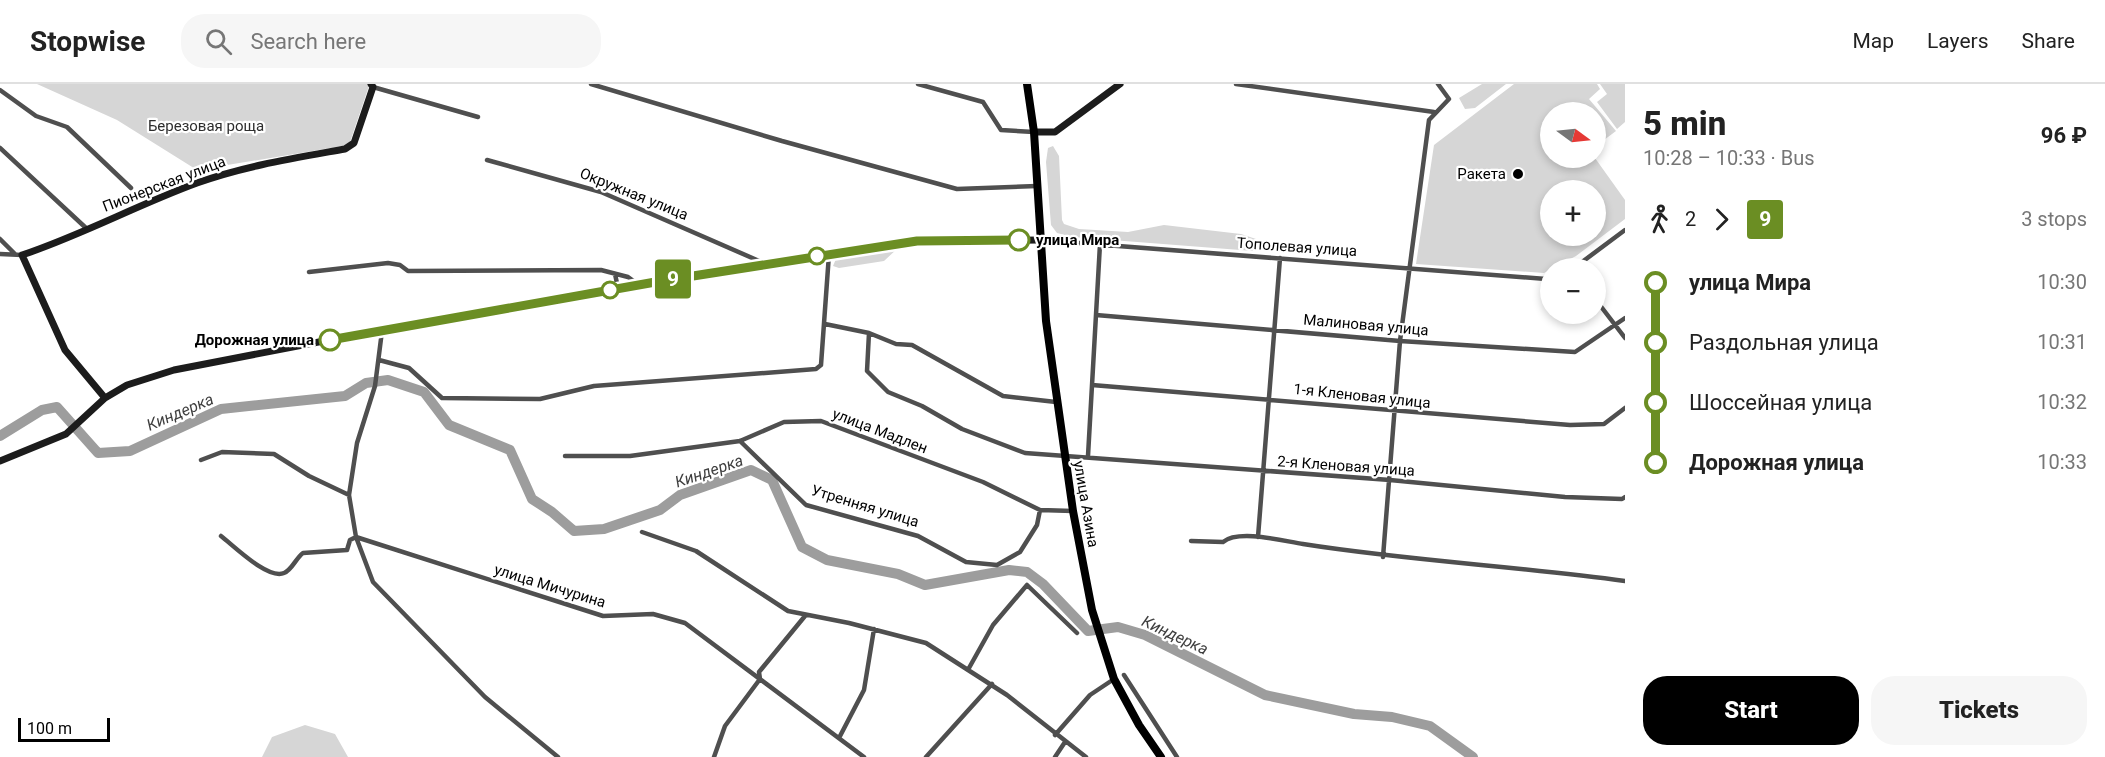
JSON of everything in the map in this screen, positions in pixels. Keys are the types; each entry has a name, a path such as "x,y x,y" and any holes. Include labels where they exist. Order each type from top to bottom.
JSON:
{"main road":[{"path":"1027,84 1034,132 1040,240"},
{"name":"улица Азина","path":"1040,240 1046,321 1056,402 1073,511 1092,610 1107,663 1114,679 1134,716 1161,757"}],"street":[{"path":"591,84 957,189 1037,186"},
{"path":"918,84 983,102 1001,130 1005,132 1055,132 1120,84"},
{"path":"1236,84 1434,112"},
{"path":"1383,556 1400,341 1429,120 1434,112 1449,99 1438,84"},
{"path":"373,85 478,117"},
{"name":"Пионерская улица","path":"0,255 19,255 68,240 86,228 198,183 244,170 345,149 354,143 373,85"},
{"path":"0,90 36,116 67,127 131,188"},
{"path":"0,148 86,228"},
{"name":"Окружная улица","path":"488,160 601,192 766,264"},
{"path":"1587,258 1625,230"},
{"path":"0,239 19,255 65,350 105,398"},
{"path":"0,461 66,434 95,410 105,398 127,385 174,370 618,288 829,254 917,241 1040,240"},
{"name":"Тополевая улица","path":"1040,240 1540,279"},
{"path":"1088,456 1100,244"},
{"path":"379,360 409,369 442,399 540,399 594,386 816,369 821,364 829,254"},
{"path":"1258,537 1281,258"},
{"path":"309,272 388,263 400,265 408,271 555,269 613,272 628,277 639,285"},
{"path":"613,272 618,279 618,288"},
{"path":"1606,314 1625,338"},
{"name":"Малиновая улица","path":"1096,315 1275,328 1400,341 1575,352 1625,318"},
{"path":"825,324 868,333 896,344 912,345 1003,396 1056,402"},
{"path":"382,331 377,378 357,443 349,495 356,537 373,582 485,697 558,757"},
{"name":"2-я Кленовая улица","path":"868,333 867,370 888,392 922,406 962,429 1025,453 1390,480 1565,497 1622,499 1625,497"},
{"name":"1-я Кленовая улица","path":"1092,385 1570,425 1604,424 1625,408"},
{"name":"улица Мадлен","path":"565,456 630,456 740,441 784,422 821,422 983,482 1040,510 1073,511"},
{"name":"Утренняя улица","path":"740,441 806,505 918,536 966,562 997,565 1020,552 1037,525 1040,510"},
{"path":"201,460 222,452 274,454 309,476 349,495"},
{"path":"642,532 696,551 788,611 874,629 926,643 992,684 1086,757"},
{"path":"221,536 262,570 277,575 287,572 303,553 347,550 350,540 356,537"},
{"name":"улица Мичурина","path":"356,537 603,616 653,615 685,623 864,757"},
{"path":"1191,541 1223,542 1228,537 1258,537 1383,556 1560,572 1625,581"},
{"path":"969,668 993,626 1027,585 1077,633"},
{"path":"714,757 725,726 760,679 759,672 805,616"},
{"path":"838,738 864,690 874,629"},
{"path":"1124,675 1177,757"},
{"path":"1055,735 1090,695 1114,679"},
{"path":"926,757 992,684"},
{"path":"1055,757 1065,742"}],"green space":[{"name":"Березовая роща","path":"37,84 368,84 369,86 349,145 197,170 117,120"},
{"path":"1482,84 1506,84 1475,108 1465,109 1459,98"},
{"name":"Ракета","path":"1514,84 1597,84 1600,89 1589,99 1592,102 1540,102 1540,168 1602,168 1625,200 1625,219 1606,233 1606,180 1540,180 1540,246 1589,246 1576,256 1540,258 1540,273 1416,264 1434,145"},
{"path":"1600,84 1625,84 1625,122 1617,129 1606,114 1606,102 1597,102 1607,94"},
{"name":"Ракета","path":"1606,119 1616,131 1606,138"},
{"path":"1053,146 1059,156 1064,224 1079,229 1128,232 1164,225 1241,234 1256,239 1259,248 1253,251 1073,237 1057,233 1051,225 1046,162 1048,148"},
{"path":"879,248 898,248 884,261 839,268 833,266 838,254 861,252 864,255"},
{"path":"305,725 335,734 348,757 262,757 272,737"}],"waterway":[{"name":"Киндерка","path":"0,436 42,410 57,407 98,453 130,451 221,409 345,396 366,383 388,380 424,392 449,425 510,450 532,499 574,531 604,529 660,510 680,495 751,470 772,480 802,547 827,560 898,574 925,585 1009,570 1027,572 1043,584 1088,631 1118,627 1145,635 1265,695 1354,714 1392,717 1430,726 1473,757"}],"bus line":[{"name":"9","path":"330,340 661,281 917,241 1019,240"}],"place":[{"name":"Ракета","path":"1518,174"},
{"name":"улица Мира","path":"1019,240"},
{"name":"Дорожная улица","path":"330,340"}]}
